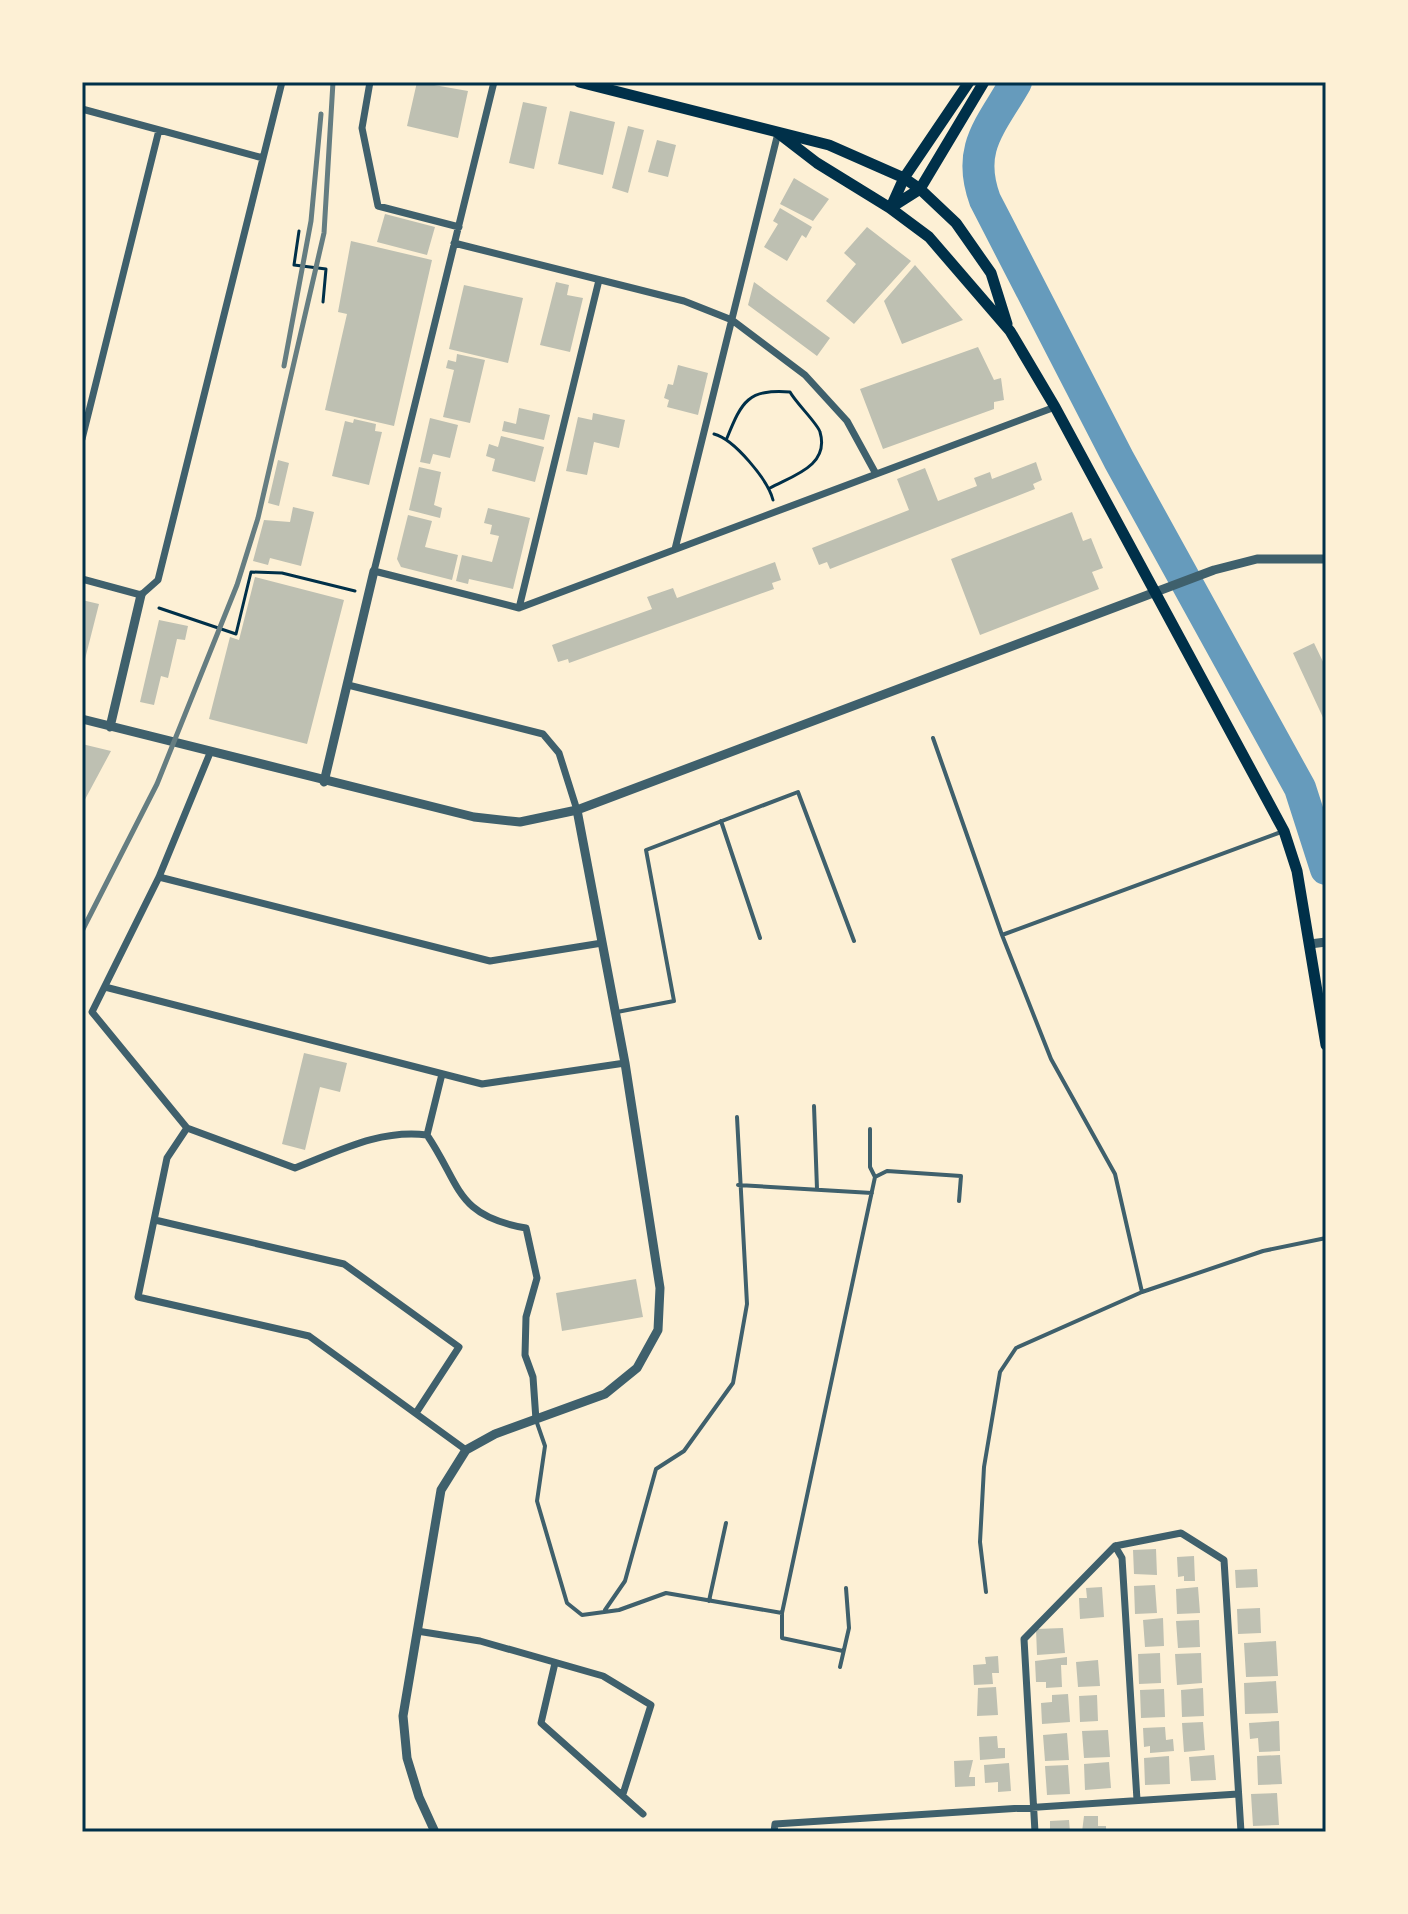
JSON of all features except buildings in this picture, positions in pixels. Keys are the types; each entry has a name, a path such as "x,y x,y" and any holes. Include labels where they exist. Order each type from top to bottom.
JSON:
{"main road":[{"path":"579,82 829,145 904,178 956,223 991,273 1010,331"},
{"path":"890,208 904,178 969,82"},
{"path":"890,208 920,189 984,82"},
{"path":"778,133 817,163 890,208 929,237 1010,331 1055,407 1284,831 1297,871 1326,1045"}],"street":[{"path":"110,727 141,595 158,580 282,82"},
{"path":"370,82 362,128 378,206 459,227"},
{"path":"324,782 494,82"},
{"path":"82,109 263,158"},
{"path":"82,439 159,130"},
{"path":"675,549 778,133"},
{"path":"454,243 684,301 732,320 805,375 847,421 876,474"},
{"path":"519,608 599,280"},
{"path":"374,571 519,608 1055,407"},
{"path":"82,719 324,782 496,821 520,822 577,810 1214,570 1257,559 1326,559"},
{"path":"82,579 141,595"},
{"path":"348,685 543,734 559,753 577,810 625,1063 660,1288 658,1330 637,1368 605,1394 495,1434 466,1450 441,1490 403,1716 407,1758 419,1797 435,1832"},
{"path":"210,753 159,877 92,1012 187,1128 295,1168 370,1139 402,1132 427,1135"},
{"path":"159,877 490,961 602,943"},
{"path":"1310,944 1325,942"},
{"path":"105,987 482,1084 625,1063"},
{"path":"442,1074 427,1135 441,1156 455,1190 473,1207 506,1224 526,1228 537,1278 526,1317 525,1355 533,1377 536,1420"},
{"path":"187,1128 167,1158 138,1297 309,1336 466,1450"},
{"path":"155,1220 344,1264 459,1347 416,1413"},
{"path":"1035,1832 1024,1639 1115,1546 1181,1533 1224,1560 1241,1832"},
{"path":"1115,1546 1122,1558 1137,1800"},
{"path":"417,1631 480,1641 603,1676 651,1705 623,1794"},
{"path":"555,1663 541,1723 643,1814"},
{"path":"774,1832 775,1824 1238,1794"}],"lane":[{"path":"933,738 1002,935 1051,1059 1115,1174 1142,1292"},
{"path":"615,1012 674,1001 646,850 798,792 854,941"},
{"path":"721,821 760,938"},
{"path":"1002,935 1284,831"},
{"path":"814,1106 817,1189"},
{"path":"605,1610 625,1581 656,1469 684,1451 733,1383 747,1304 738,1185 737,1117"},
{"path":"843,1651 782,1638 782,1613 875,1177 870,1167 870,1129"},
{"path":"875,1177 887,1171 961,1176 959,1201"},
{"path":"738,1185 872,1193"},
{"path":"986,1592 980,1542 984,1467 1000,1372 1016,1348 1142,1292 1263,1251 1326,1238"},
{"path":"536,1420 545,1446 537,1501 567,1603 582,1615 619,1610 666,1593 782,1613"},
{"path":"709,1601 726,1523"},
{"path":"840,1667 849,1628 846,1588"}],"path":[{"path":"299,231 294,265 326,269 323,302"},
{"path":"727,438 748,398 764,390 790,392 820,431 820,453 805,472 770,488"},
{"path":"704,432 727,438 770,488 776,512"},
{"path":"159,608 236,634 251,572 282,573 355,591"}],"waterway":[{"path":"1016,82 990,125 980,151 978,166 985,200 1119,460 1300,788 1326,869"}],"railway":[{"path":"82,931 157,784 237,585 258,518 324,233 333,82"},
{"path":"284,366 311,221 321,114"}]}
